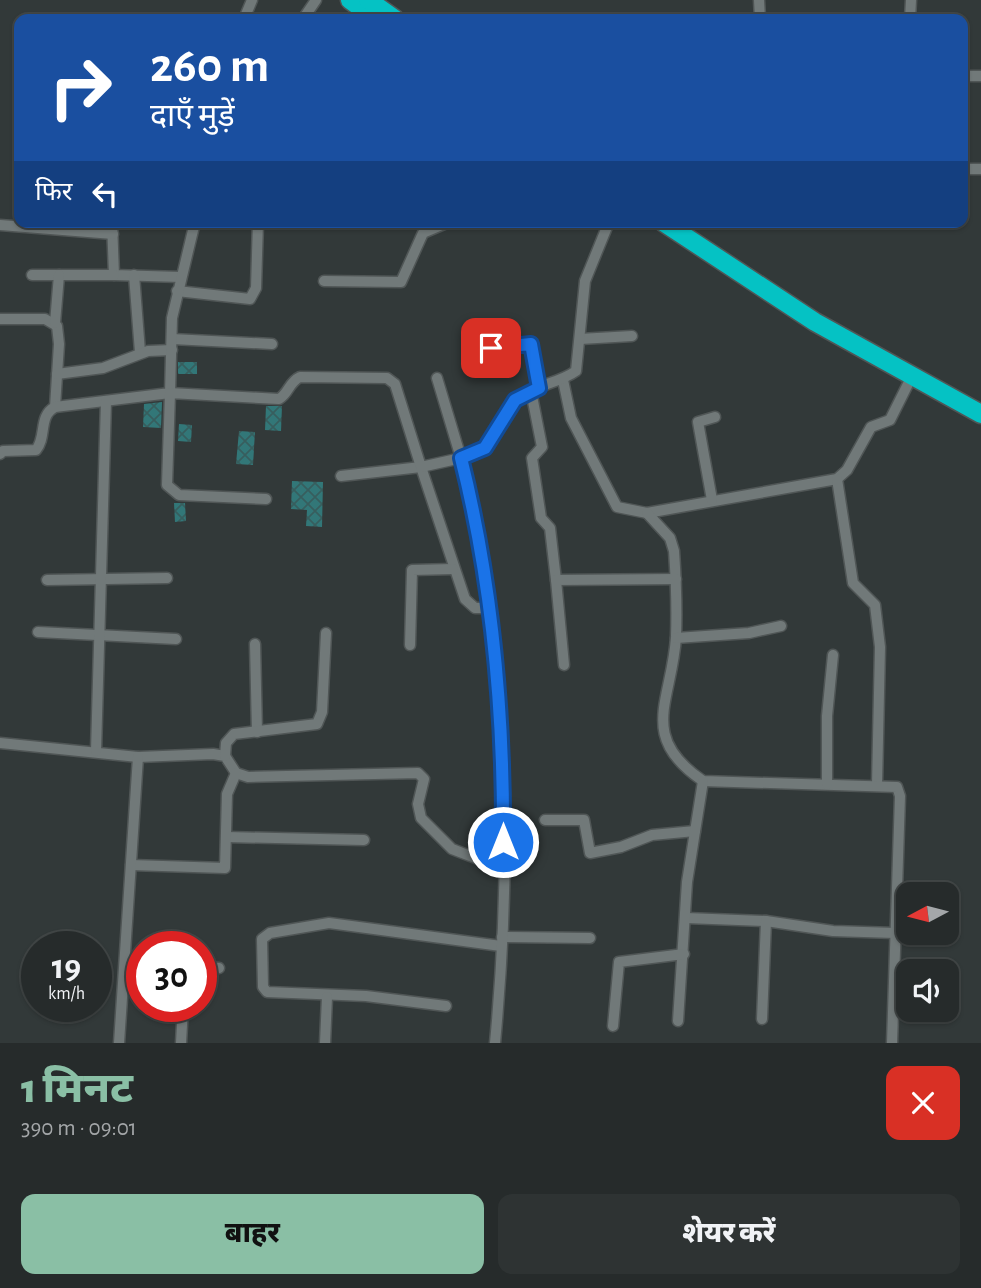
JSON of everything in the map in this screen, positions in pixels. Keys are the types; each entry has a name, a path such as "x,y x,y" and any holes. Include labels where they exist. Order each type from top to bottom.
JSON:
{"highway":[{"path":"350,0 369,14"},
{"path":"368,0 388,14"},
{"path":"672,228 815,323 981,414"},
{"path":"692,228 852,333 981,401"}],"street":[{"path":"38,228 113,234"},
{"path":"112,228 114,275"},
{"path":"193,228 177,291 172,345 167,485 179,495 266,499"},
{"path":"177,291 250,299 256,288 258,228"},
{"path":"324,281 401,282 423,233 435,228"},
{"path":"341,476 421,467 461,458 485,448 515,400 563,380 576,371 585,281 607,228"},
{"path":"32,275 181,277"},
{"path":"55,407 60,336 55,324 59,275"},
{"path":"134,275 140,352"},
{"path":"0,319 45,319 55,324"},
{"path":"580,339 632,336"},
{"path":"484,348 531,344 542,447 532,458 542,520 550,528 564,665"},
{"path":"57,374 103,368 140,352 172,345 272,345"},
{"path":"0,454 3,451 36,450 40,446 45,416 55,407 170,393 279,399 285,396 294,379 300,377 387,378 395,384 453,569 469,605 487,608"},
{"path":"437,378 461,458 487,608 503,741 504,869 495,1043"},
{"path":"563,380 570,418 617,507 646,513 837,479 847,470 871,427 890,420 911,378"},
{"path":"96,751 106,401"},
{"path":"712,500 698,422 715,417"},
{"path":"837,479 853,583 855,588 868,595 875,605 880,647 877,785"},
{"path":"646,513 670,538 676,579 676,638 662,722 664,736 680,766 703,781 877,785 897,788 900,796 892,1043"},
{"path":"411,645 412,570 453,569"},
{"path":"47,580 167,578"},
{"path":"556,580 676,579"},
{"path":"676,638 749,633 781,626"},
{"path":"37,632 176,639"},
{"path":"326,633 322,712 317,724 229,737 225,756 236,773 257,777 418,773 424,779 418,804 421,818 452,849 504,869"},
{"path":"255,644 257,732"},
{"path":"827,784 827,716 832,654"},
{"path":"0,743 138,757 225,756"},
{"path":"119,1043 138,757"},
{"path":"131,866 225,868 228,794 236,773"},
{"path":"678,1021 687,882 703,781"},
{"path":"545,820 584,820 590,853 621,847 652,835 695,831"},
{"path":"227,837 364,840"},
{"path":"686,918 766,921 833,931 895,933"},
{"path":"762,1019 766,921"},
{"path":"446,1006 366,996 267,992 263,976 262,939 265,935 328,923 502,942 590,938"},
{"path":"613,1026 619,962 684,954"},
{"path":"325,1043 327,996"},
{"path":"181,1043 182,1022"}],"building":[{"path":"178,362 197,362 197,374 178,374"},
{"path":"162,402 161,428 143,427 144,404"},
{"path":"266,406 282,406 281,431 265,430"},
{"path":"179,424 192,425 191,442 178,441"},
{"path":"239,431 255,432 253,465 236,464"},
{"path":"292,481 323,482 322,527 306,526 307,510 291,509"},
{"path":"174,503 185,503 186,521 175,522"}],"route":[{"path":"491,348 531,344 539,388 515,400 485,448 461,458 483,573 503,741 503,842"}]}
